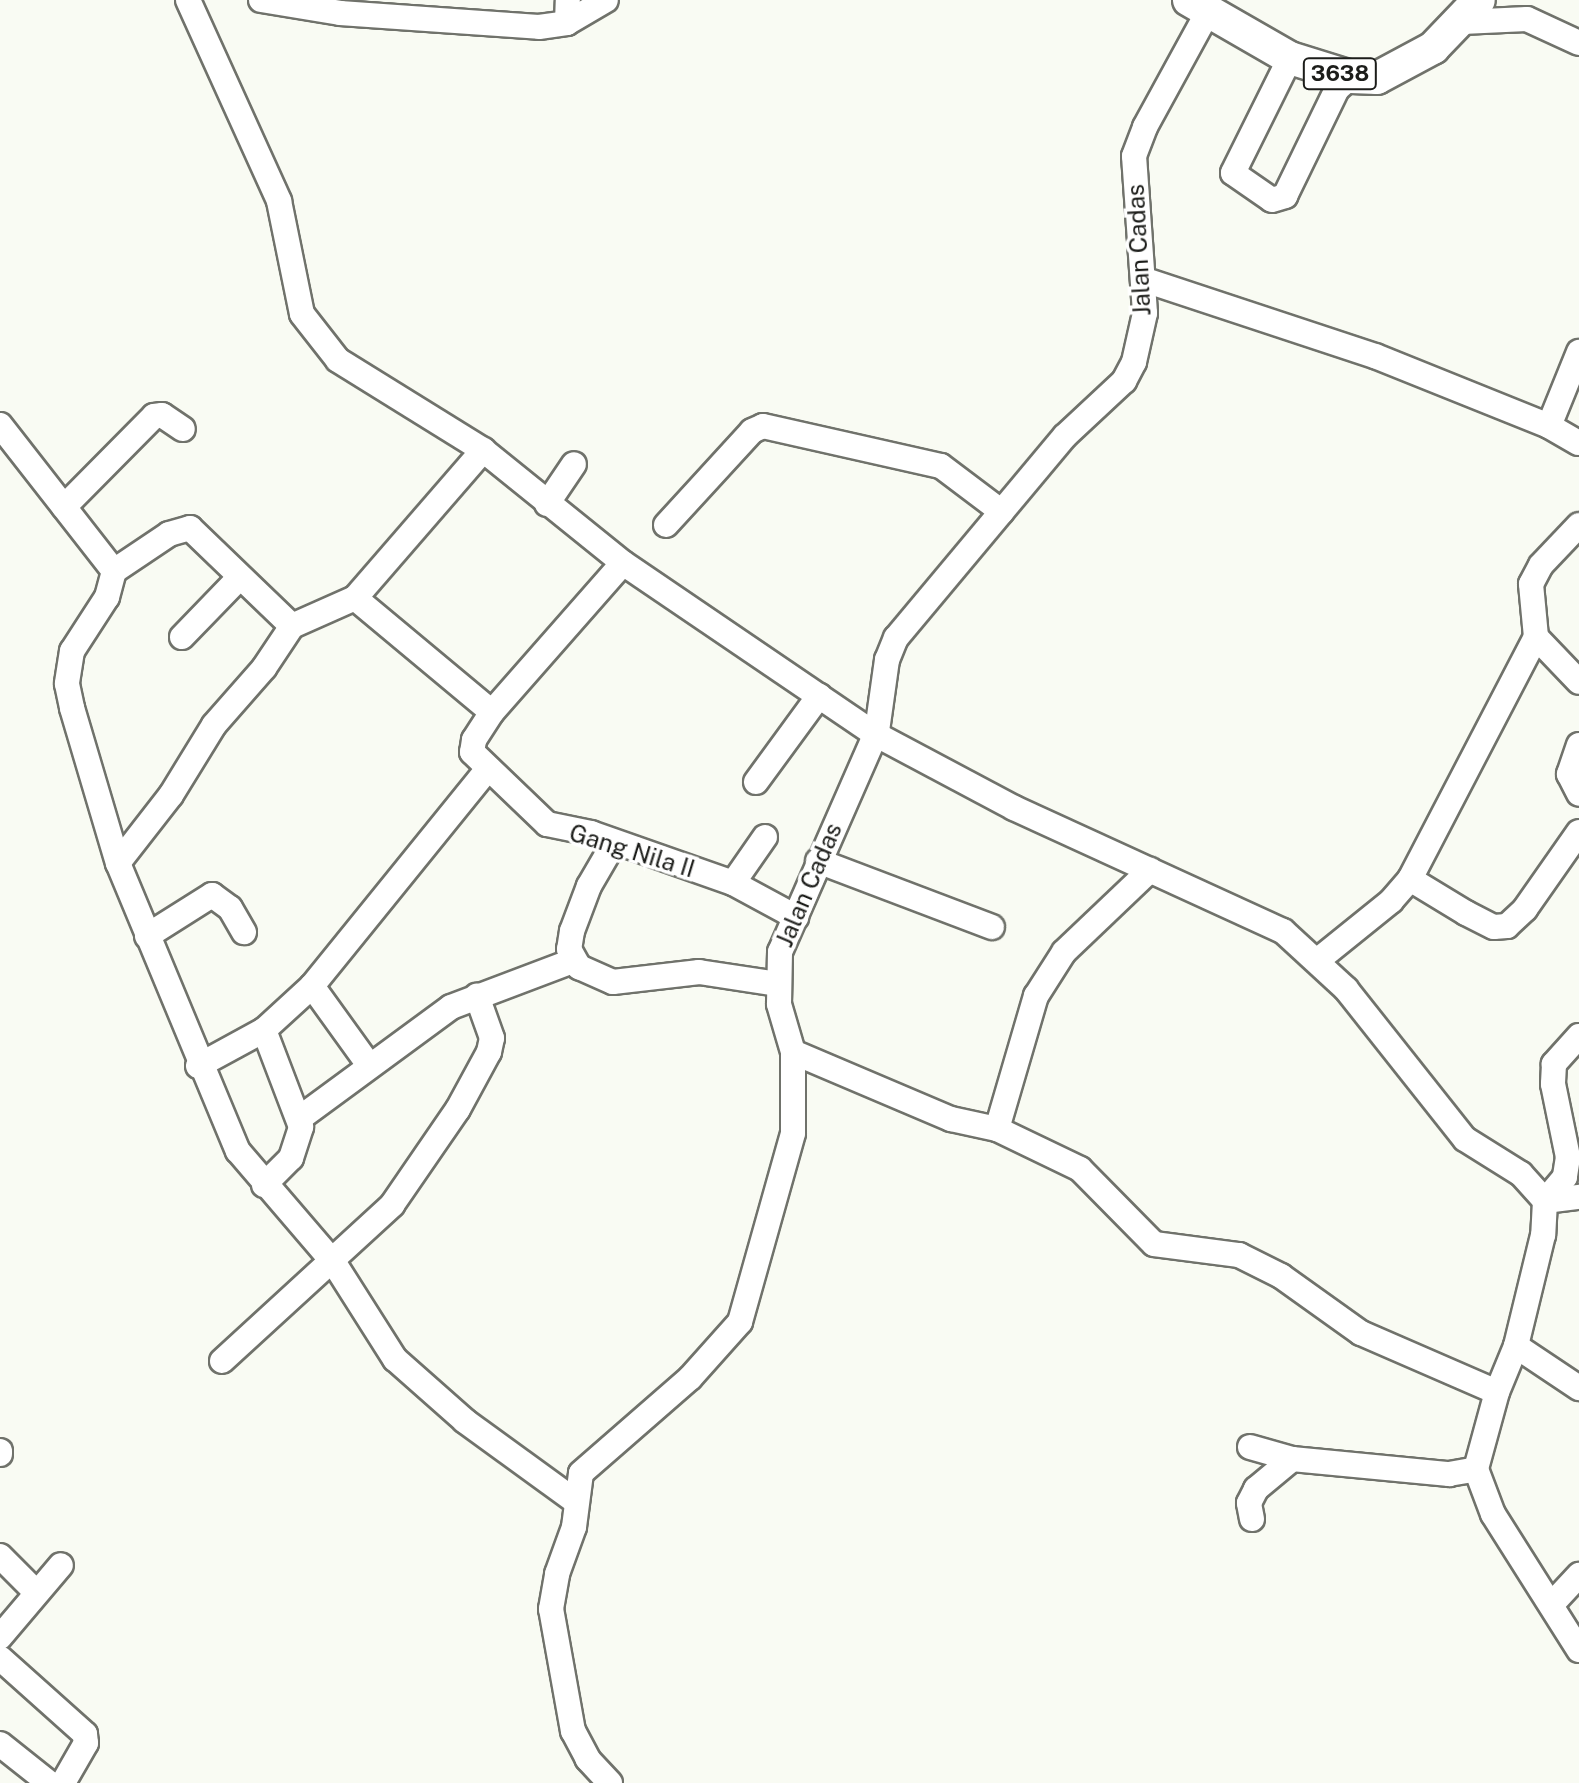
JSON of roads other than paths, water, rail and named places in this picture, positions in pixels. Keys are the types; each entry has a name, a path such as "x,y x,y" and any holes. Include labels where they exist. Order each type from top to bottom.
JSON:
{"main road":[{"name":"3638","path":"1199,5 1290,58 1351,77 1377,78 1410,64 1471,11"}],"street":[{"path":"188,0 213,64 268,171 282,217 294,289 315,334 338,360 483,450 623,563 875,734 1014,808 1283,931 1318,960 1465,1139 1521,1174 1545,1201"},
{"path":"261,0 340,6 508,27 606,0"},
{"name":"Jalan Cadas","path":"610,1783 588,1759 573,1731 551,1609 553,1586 574,1527 581,1473 690,1378 740,1322 790,1154 793,1052 777,984 780,952 875,734 884,705 887,660 896,638 1065,436 1124,381 1142,340 1145,280 1134,156 1199,5"},
{"path":"1471,11 1527,19 1579,43"},
{"path":"1290,58 1233,173 1272,200 1285,196 1337,89 1351,77"},
{"path":"1145,280 1375,356 1549,426 1579,443"},
{"path":"1549,426 1579,352"},
{"path":"64,507 154,416 162,415 183,429"},
{"path":"0,425 114,571"},
{"path":"666,525 746,436 763,426 941,466 1002,512"},
{"path":"118,863 165,803 214,725 264,668 292,626 355,598 483,450"},
{"path":"547,504 574,464"},
{"path":"1318,960 1391,901 1410,879 1536,637 1531,584 1541,565 1579,525"},
{"path":"292,626 187,527 114,571 107,597 72,651 67,684 118,863 198,1066 238,1151 334,1263 376,1335 425,1389 575,1501"},
{"path":"198,1066 264,1030 312,986 487,770 472,746 492,712 623,563"},
{"path":"182,637 240,577"},
{"path":"355,598 492,712"},
{"path":"1536,637 1579,682"},
{"path":"756,782 819,696"},
{"path":"1579,745 1569,774 1579,794"},
{"name":"Gang Nila II","path":"487,770 552,828 614,843 733,883 796,917"},
{"path":"1410,879 1494,927 1507,926 1525,909 1579,832"},
{"path":"733,883 765,837"},
{"path":"614,843 589,886 572,931 573,961 589,975 613,982 699,972 777,984"},
{"path":"818,861 992,927"},
{"path":"997,1129 1036,996 1064,952 1150,870"},
{"path":"147,936 212,895 230,908 244,932"},
{"path":"300,1118 425,1023 477,996 573,961"},
{"path":"312,986 369,1065"},
{"path":"222,1361 334,1263 392,1205 458,1109 489,1052 492,1038 477,996"},
{"path":"264,1030 300,1118 297,1147 264,1185"},
{"path":"1579,1036 1554,1064 1553,1084 1568,1157 1565,1177 1545,1201 1543,1235 1516,1346 1497,1392 1476,1469 1493,1514 1579,1650"},
{"path":"793,1052 904,1101 997,1129 1080,1169 1154,1244 1239,1255 1281,1276 1361,1333 1497,1392"},
{"path":"1545,1201 1579,1197"},
{"path":"1516,1346 1579,1388"},
{"path":"1250,1447 1292,1459 1449,1474 1476,1469"},
{"path":"1252,1519 1249,1503 1256,1489 1292,1459"},
{"path":"0,1637 35,1591 61,1565"},
{"path":"4,1570 35,1591"},
{"path":"1552,1604 1579,1575"},
{"path":"0,1658 85,1734 86,1743 63,1783"},
{"path":"0,1744 49,1783"}]}
